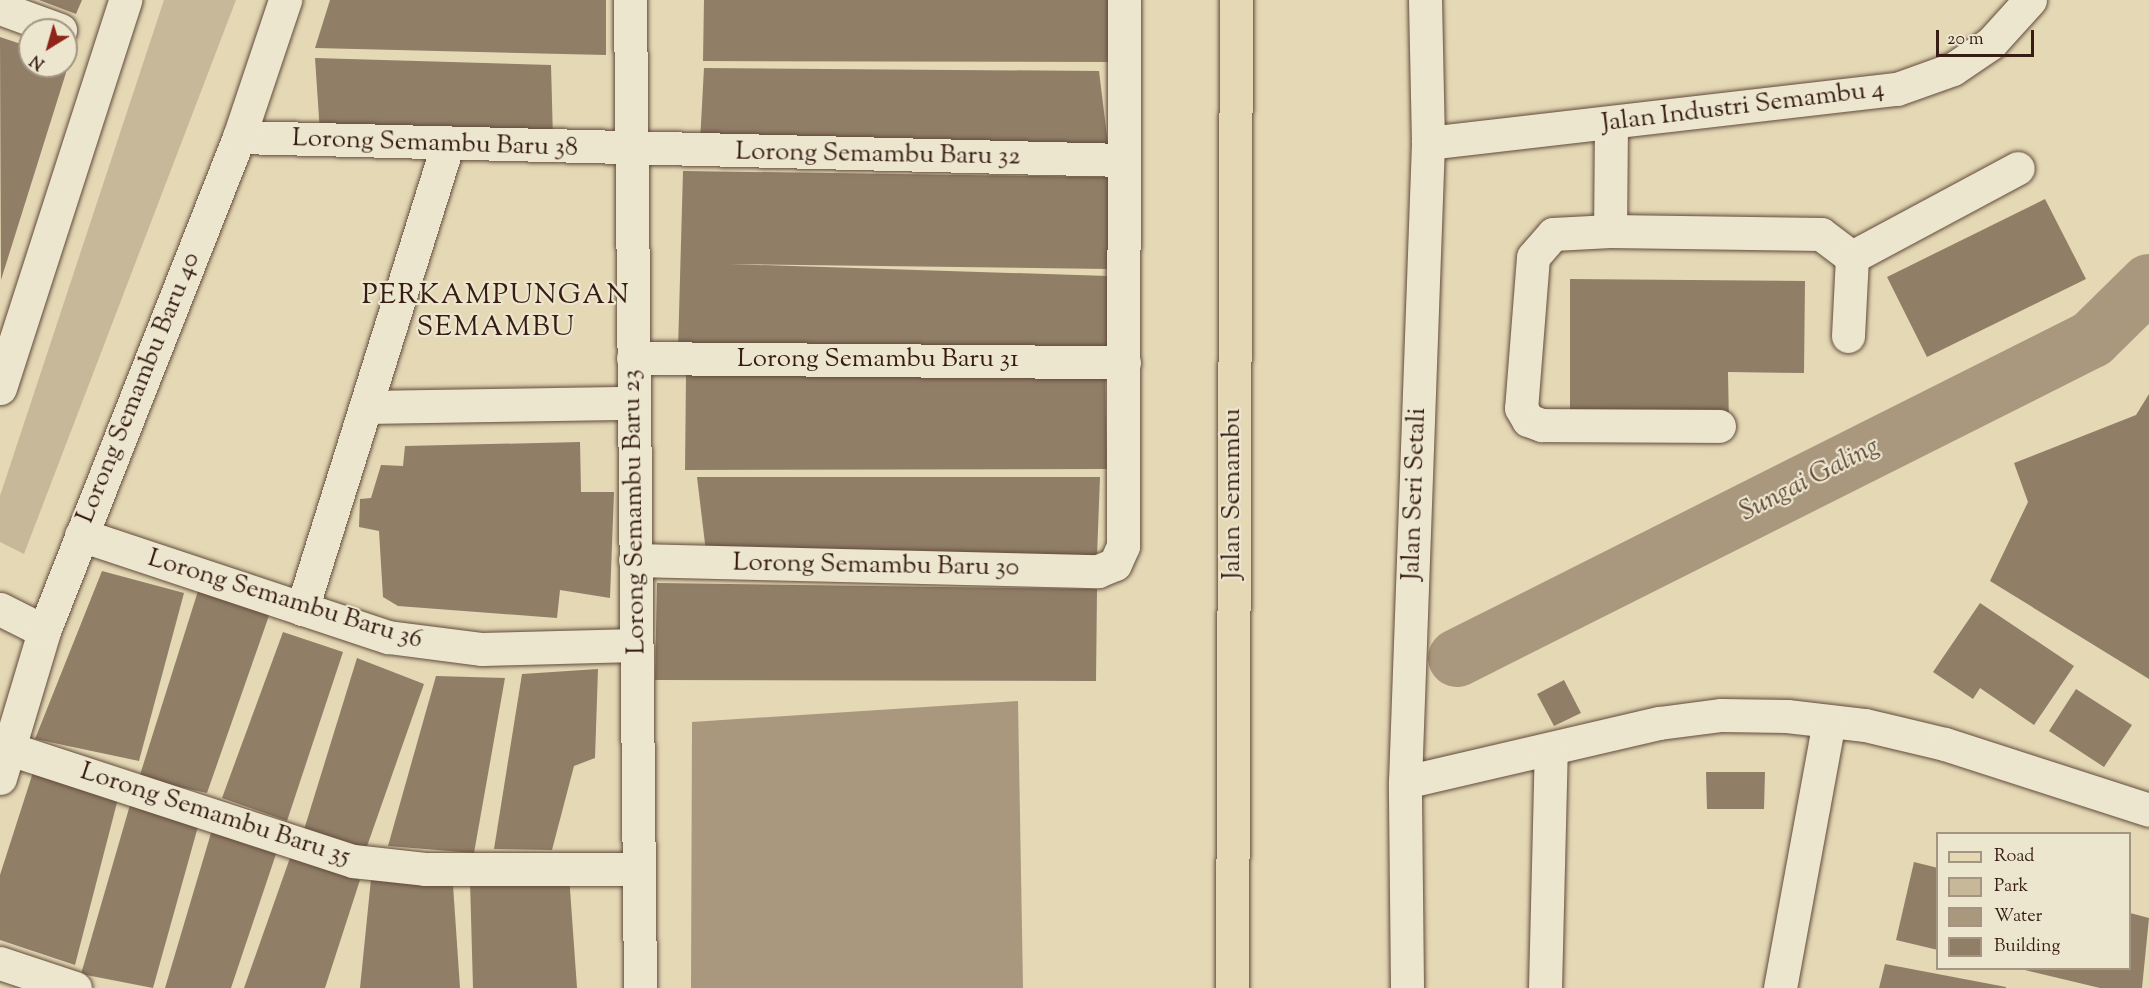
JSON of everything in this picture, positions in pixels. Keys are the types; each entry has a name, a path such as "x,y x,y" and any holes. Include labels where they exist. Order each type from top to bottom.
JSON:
{"main road":[{"name":"Jalan Semambu","path":"1232,988 1236,0"}],"street":[{"path":"0,388 125,0"},
{"name":"Lorong Semambu Baru 40","path":"5,764 44,631 238,137 285,0"},
{"name":"Lorong Semambu Baru 23","path":"630,0 640,988"},
{"path":"1124,0 1124,362"},
{"name":"Jalan Seri Setali","path":"1407,988 1405,782 1428,143 1425,0"},
{"name":"Jalan Industri Semambu 4","path":"1428,143 1897,89 1953,69 1991,43 2030,0"},
{"path":"0,8 27,18"},
{"path":"78,36 109,48"},
{"path":"1610,231 1611,123"},
{"name":"Lorong Semambu Baru 38","path":"238,137 632,150"},
{"path":"302,609 448,144"},
{"name":"Lorong Semambu Baru 32","path":"632,150 1124,160"},
{"path":"1852,256 2018,168"},
{"path":"1719,426 1542,425 1528,420 1521,408 1533,257 1553,234 1610,231 1821,234 1852,256"},
{"path":"1848,336 1852,256"},
{"name":"Lorong Semambu Baru 31","path":"633,358 1124,362"},
{"name":"Lorong Semambu Baru 30","path":"635,560 1098,571 1115,564 1124,546 1124,362"},
{"path":"366,407 634,403"},
{"name":"Lorong Semambu Baru 36","path":"81,535 388,637 435,646 636,645"},
{"path":"0,609 44,631"},
{"path":"1405,782 1721,714 1829,721 1945,744 2149,810"},
{"path":"1780,988 1829,721"},
{"path":"1545,988 1551,750"},
{"name":"Lorong Semambu Baru 35","path":"5,764 353,861 425,869 638,869"},
{"path":"0,963 75,988"}],"green space":[{"path":"164,0 236,0 24,554 0,542 0,496"}],"water":[{"path":"1018,701 1023,988 691,988 692,722"}],"building":[{"path":"39,0 82,0 76,14"},
{"path":"330,0 606,0 606,55 315,48"},
{"path":"704,0 1117,0 1117,62 703,61"},
{"path":"0,37 18,43 18,78 64,78 1,280"},
{"path":"315,58 551,65 553,139 320,133"},
{"path":"704,68 1099,71 1109,153 700,142"},
{"path":"683,171 1111,177 1109,269 728,264 1108,276 1110,353 678,350"},
{"path":"2045,199 2086,279 1927,357 1887,277"},
{"path":"1570,279 1805,281 1804,373 1728,372 1729,424 1570,423"},
{"path":"1105,373 1107,469 685,470 686,374"},
{"path":"2149,394 2149,679 1990,581 2028,502 2014,463 2136,415"},
{"path":"580,442 581,492 614,492 610,598 560,590 557,618 398,606 383,597 379,531 359,527 360,499 371,498 381,465 403,466 405,446"},
{"path":"697,477 1100,477 1097,556 706,552"},
{"path":"102,571 184,593 139,761 35,739"},
{"path":"657,583 1097,589 1096,681 655,680"},
{"path":"198,591 272,607 207,793 139,778"},
{"path":"1980,603 2074,666 2034,725 1980,688 1973,699 1933,672"},
{"path":"283,632 343,652 287,821 222,798"},
{"path":"357,658 424,684 365,852 303,833"},
{"path":"598,669 595,758 574,766 552,850 494,849 522,674"},
{"path":"436,676 505,678 474,853 388,846"},
{"path":"1564,680 1581,713 1554,726 1537,694"},
{"path":"2076,689 2132,725 2104,767 2049,731"},
{"path":"36,763 120,791 75,965 0,940 0,875"},
{"path":"1706,772 1765,772 1764,809 1707,809"},
{"path":"132,798 199,823 153,988 81,974"},
{"path":"214,823 277,851 231,988 165,988"},
{"path":"291,855 360,880 325,988 244,988"},
{"path":"1914,862 1936,868 1936,950 1896,940"},
{"path":"569,875 577,988 473,988 470,881"},
{"path":"371,879 453,885 460,988 360,988"},
{"path":"2131,913 2149,918 2142,988 2100,988 2025,970 2131,970"},
{"path":"1885,964 2006,987 2006,988 1879,988"}],"waterway":[{"name":"Sungai Galing","path":"1457,658 2092,339 2149,283"}],"district":[{"name":"PERKAMPUNGAN SEMAMBU","path":"496,312"}]}
